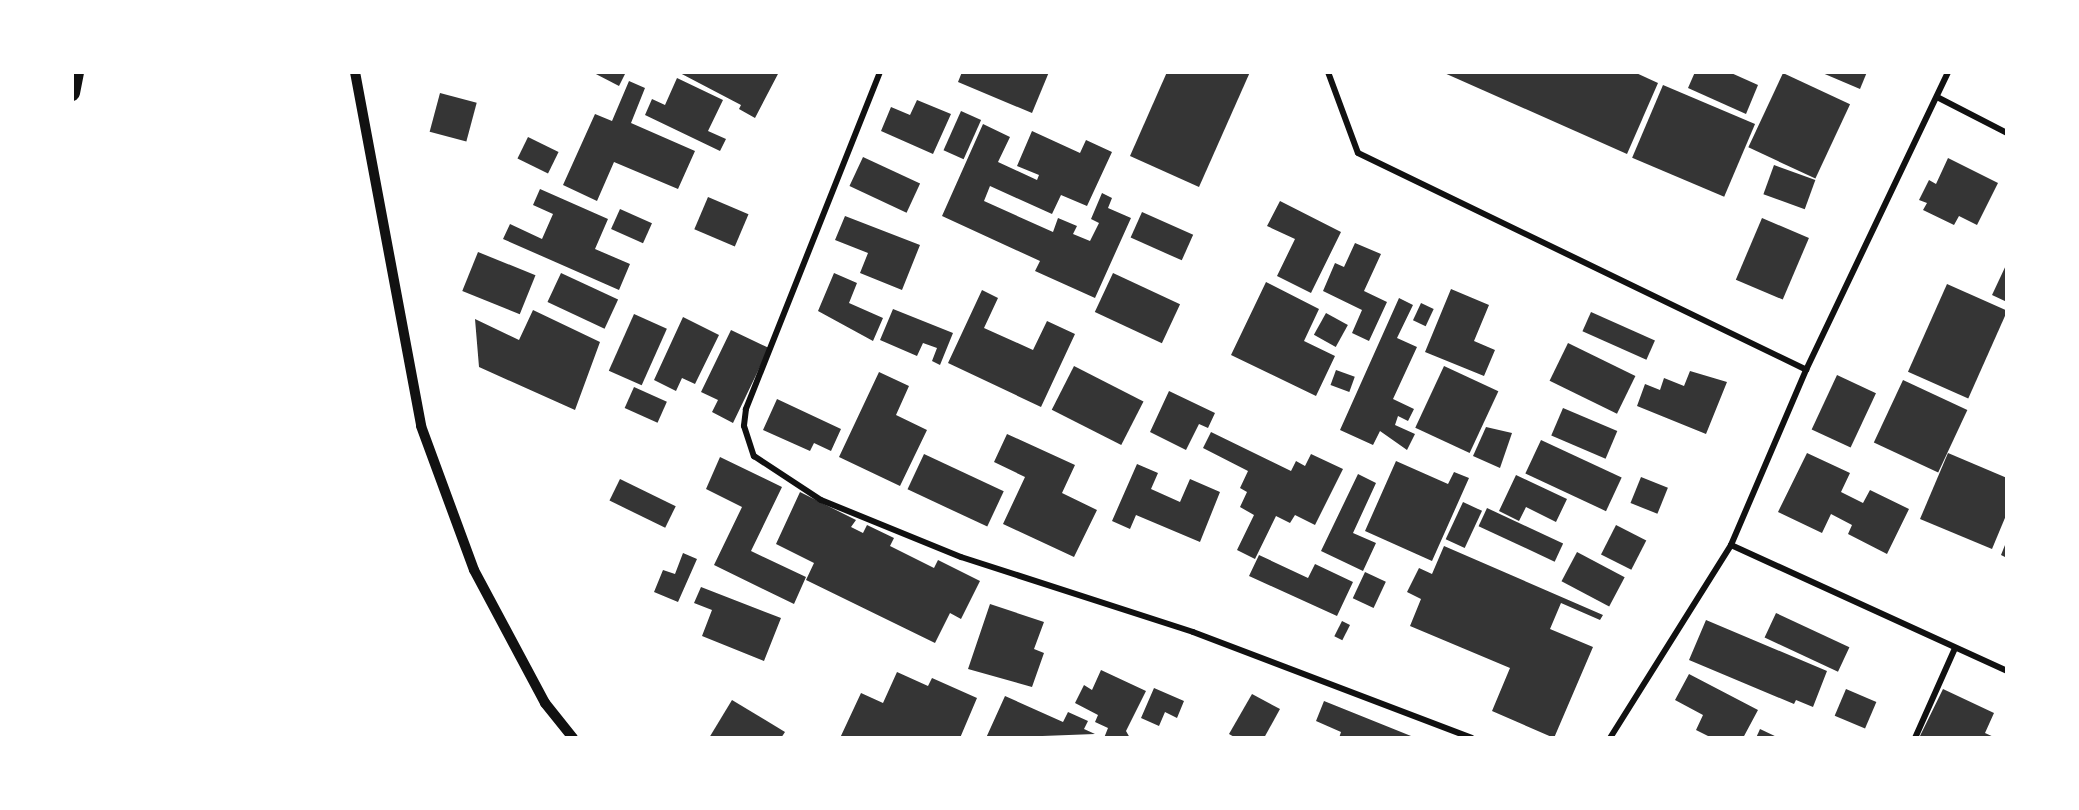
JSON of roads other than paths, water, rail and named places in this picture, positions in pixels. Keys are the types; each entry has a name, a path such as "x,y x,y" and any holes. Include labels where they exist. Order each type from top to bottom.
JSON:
{"highway":[{"path":"72,93 76,72"}],"street":[{"path":"355,72 421,426 474,570 545,702 573,738"},
{"path":"880,72 746,409 748,442 765,468 821,500 961,557 1192,632 1472,738"},
{"path":"1328,72 1358,153 1806,370"},
{"path":"1610,738 1731,545 1806,370 1948,72"},
{"path":"1937,97 2007,133"},
{"path":"1731,545 2007,671"},
{"path":"1915,738 1955,648"}]}
